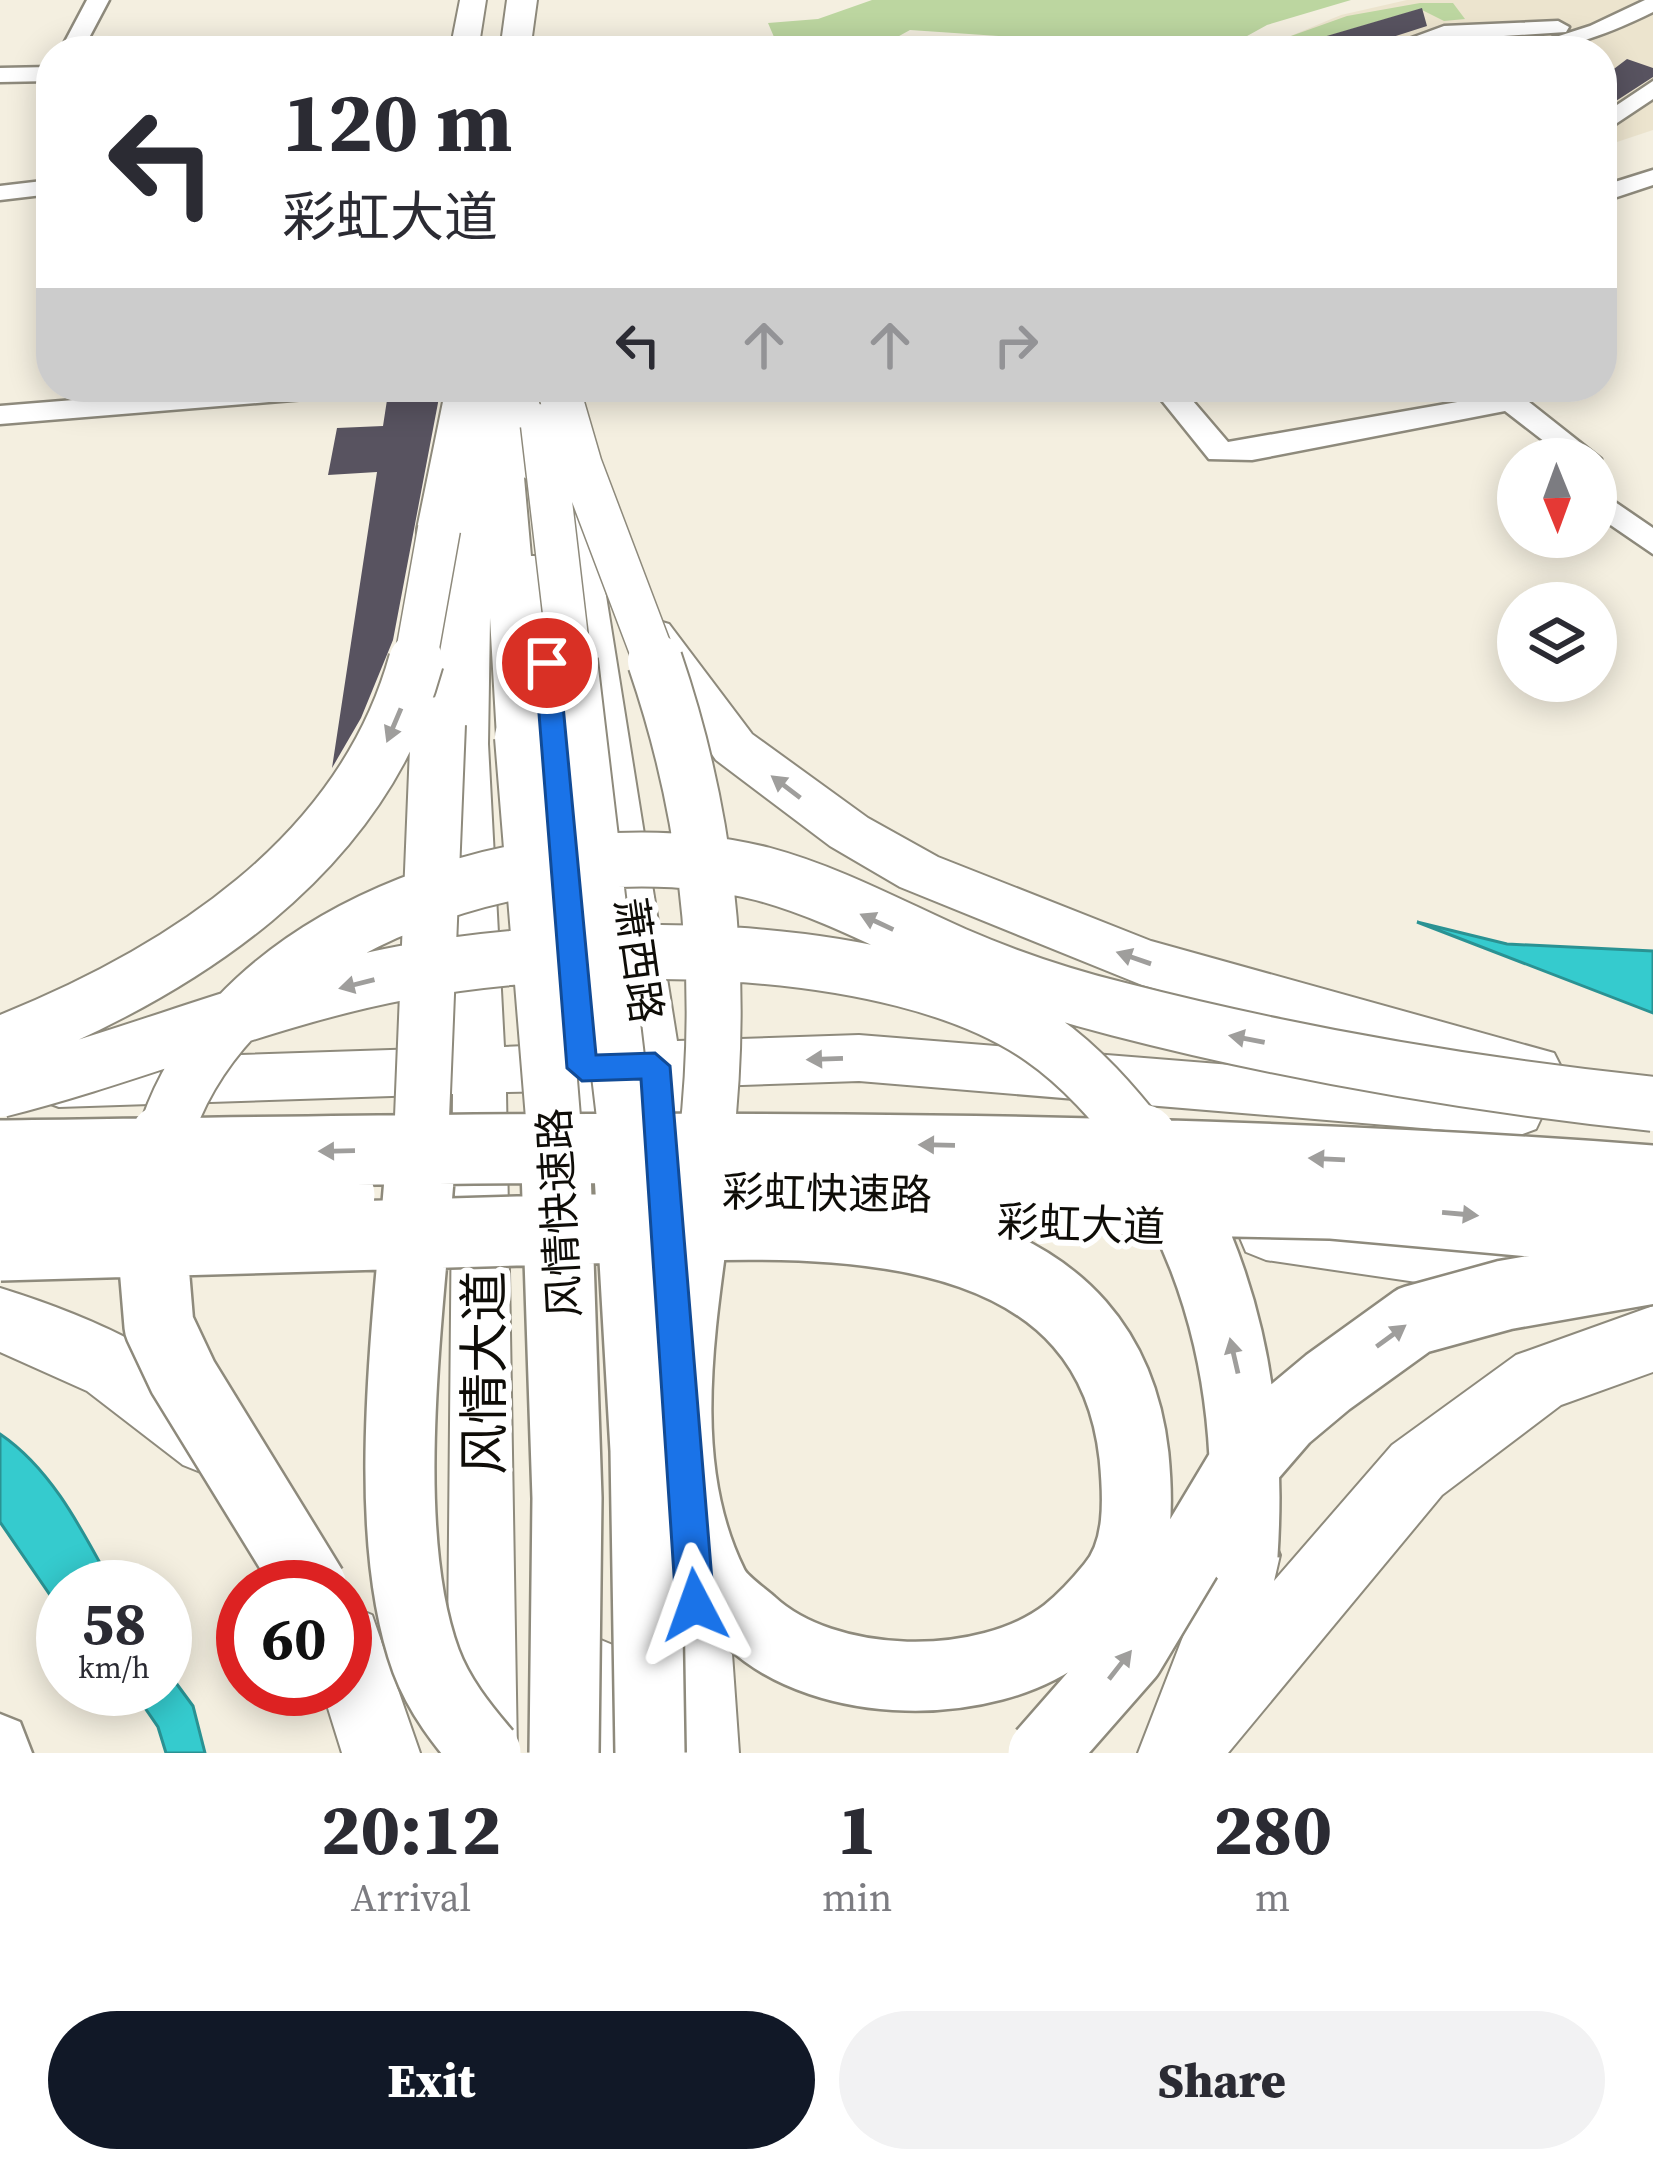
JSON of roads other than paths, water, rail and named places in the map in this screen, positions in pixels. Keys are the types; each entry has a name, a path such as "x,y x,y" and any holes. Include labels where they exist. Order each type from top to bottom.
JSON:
{"highway":[{"path":"484,36 488,0"},
{"path":"514,36 521,0"},
{"path":"0,1044 71,1019 162,969 308,852 369,776 407,693 464,402"},
{"name":"风情快速路","path":"497,402 558,1177 568,1490 603,1748"},
{"name":"风情快速路","path":"540,402 631,1173 645,1450 603,1748"},
{"path":"0,1246 325,1232 689,1227 710,1228 844,1230 974,1252 1057,1299 1091,1335 1116,1378 1134,1435 1140,1506 1131,1554 1115,1590 1084,1633 1052,1663 1000,1690 944,1702 832,1690 788,1670 752,1641 719,1597 696,1547 685,1499 678,1394 682,1338 693,1248 695,1224 709,1107 713,985 709,888 683,749 611,624 581,472 559,402"},
{"path":"440,530 436,900 408,1380 407,1550 421,1644 449,1711 484,1753"},
{"path":"611,624 734,747 849,832 919,872 1142,962 1524,1069 1653,1100"},
{"path":"297,1560 166,1348 154,1313 145,1252 145,1208 161,1136 208,1045 256,992 356,922 413,896 477,879 597,862 660,861 744,870 820,894 975,965 1112,1009 1280,1045 1576,1097 1653,1100"},
{"path":"0,1088 364,982 555,955 766,957 857,970 950,995 1039,1036 1120,1108 1166,1177 1204,1252 1244,1401 1249,1508 1243,1555 1209,1671 1173,1753"},
{"name":"彩虹快速路","path":"0,1155 916,1144 1226,1153 1653,1180"},
{"name":"彩虹快速路","path":"0,1199 647,1191 1031,1195 1402,1209 1653,1233"},
{"path":"1043,1753 1129,1655 1240,1470 1285,1418 1328,1382 1414,1320 1504,1295 1653,1269"},
{"path":"0,1321 56,1336 116,1365 243,1470"},
{"path":"1173,1753 1417,1470 1540,1379 1653,1339"},
{"path":"369,1716 381,1753"}],"main road":[{"path":"467,36 473,0"},
{"name":"风情大道","path":"470,402 475,430 466,744 484,1215 484,1753"},
{"path":"534,402 529,425 591,1214 603,1748"},
{"path":"554,745 611,624"},
{"name":"萧西路","path":"611,624 670,1215 704,1753"},
{"path":"0,1088 860,1058 1404,1100 1653,1127"},
{"name":"彩虹大道","path":"0,1226 591,1214 1018,1220 1305,1235 1653,1289"},
{"path":"603,1748 695,1605"}],"street":[{"path":"79,36 98,0"},
{"path":"1579,36 1653,4"},
{"path":"1434,36 1574,27"},
{"path":"1444,33 1450,36"},
{"path":"0,75 36,74"},
{"path":"1617,115 1653,88"},
{"path":"1617,173 1653,161"},
{"path":"1617,189 1653,177"},
{"path":"0,193 36,189"},
{"path":"0,401 36,398"},
{"path":"0,416 165,402"},
{"path":"1178,402 1220,452 1252,451 1480,402"},
{"path":"1497,402 1527,438"},
{"path":"1499,402 1554,438"},
{"path":"1617,482 1653,510"},
{"path":"1617,516 1653,544"},
{"path":"0,1742 4,1753"}],"water":[{"path":"1417,922 1507,944 1653,951 1653,1013"},
{"path":"0,1434 51,1484 98,1560 36,1560 36,1575 0,1522"},
{"path":"192,1705 205,1753 166,1753 150,1716 192,1716"}]}
